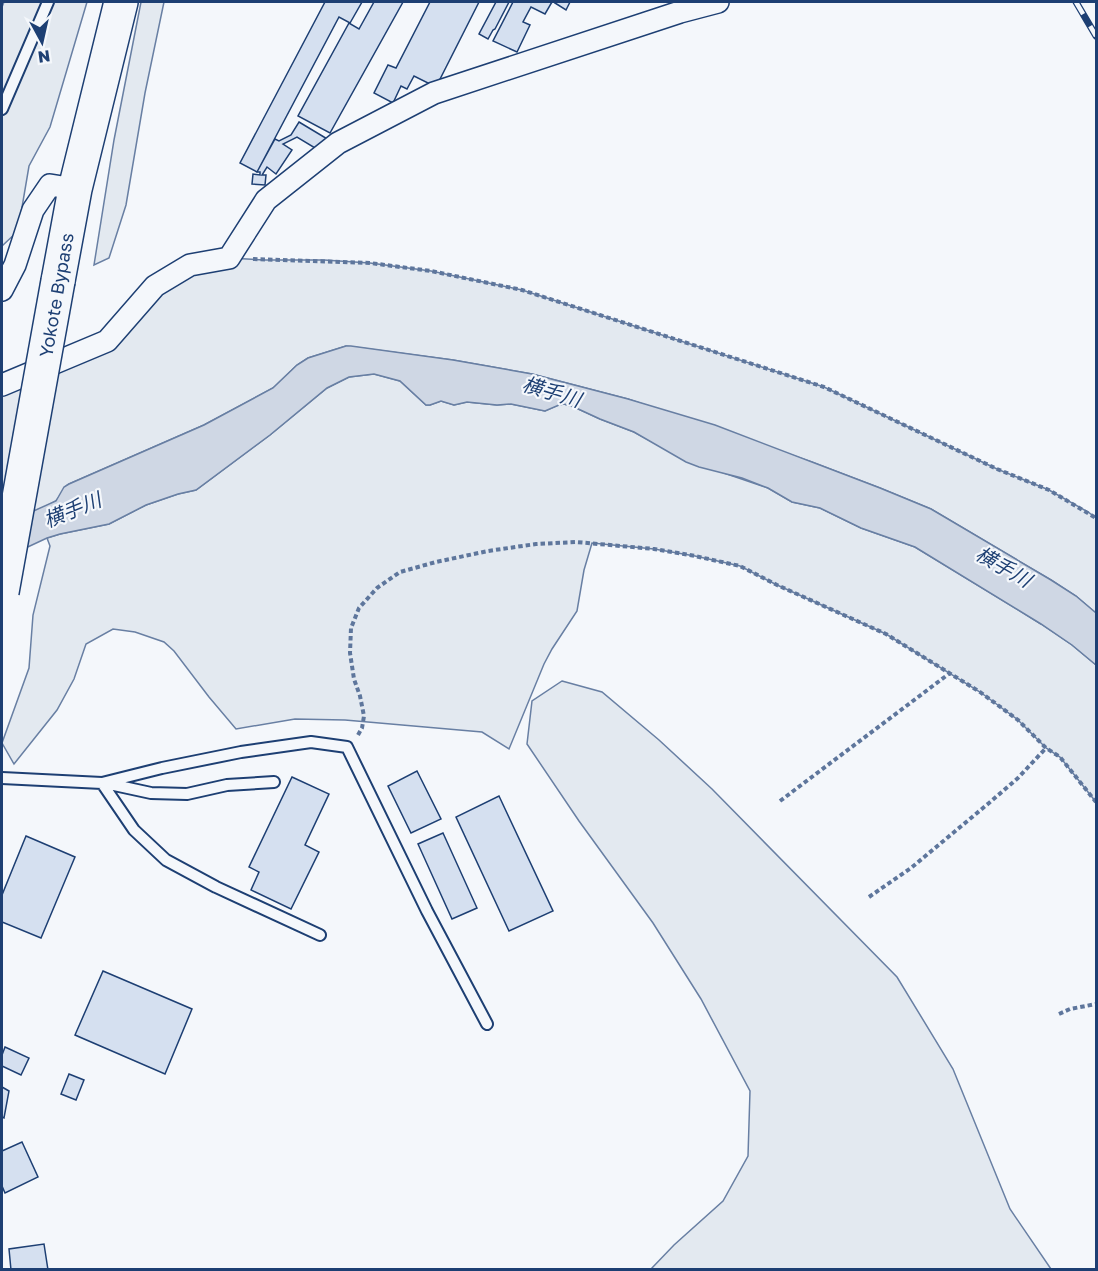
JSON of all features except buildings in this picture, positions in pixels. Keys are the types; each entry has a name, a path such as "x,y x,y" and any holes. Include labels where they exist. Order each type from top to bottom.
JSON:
{"highway":[{"name":"Yokote Bypass","path":"2,592 75,189 121,2"}],"street":[{"path":"2,385 107,341 155,286 190,265 229,258 266,200 338,143 434,93 680,12 718,2"},
{"path":"2,287 15,265 33,210 50,185 75,189"}],"lane":[{"path":"2,109 48,2"},
{"path":"102,783 241,752 311,742 348,747 427,911 487,1024"},
{"path":"2,778 102,783 151,794 187,795 227,785 274,782"},
{"path":"102,783 134,830 166,861 320,935"}],"path":[{"path":"229,258 370,263 431,271 522,290 824,387 997,469 1049,490 1096,518"},
{"path":"348,747 359,734 364,716 350,653 351,628 359,608 377,588 400,572 436,562 536,544 576,542 654,549 695,555 740,566 886,634 980,692 1018,720 1046,748 1060,757 1096,802"},
{"path":"780,801 950,674"},
{"path":"869,897 911,868 996,797 1018,778 1046,748"},
{"path":"1059,1014 1070,1009 1096,1004"}],"shaded area":[{"path":"4,2 87,2 50,127 29,166 18,231 2,246 2,7"},
{"path":"141,2 164,2 145,93 126,205 109,258 94,265 114,140"},
{"path":"229,258 370,263 431,271 522,290 824,387 997,469 1049,490 1096,518 1096,613 1076,596 1051,580 931,509 812,462 628,399 532,374 453,360 346,346 308,358 297,365 273,388 204,425 69,484 56,500 48,505 28,513 2,519 2,385 107,341 155,286"},
{"path":"374,374 400,381 426,405 441,401 454,405 467,402 511,404 545,411 564,404 574,407 724,473 768,488 792,502 820,508 861,528 915,547 1041,624 1096,665 1096,802 1060,757 1046,748 1018,720 980,692 886,634 740,566 654,549 592,543 584,570 577,611 544,664 509,749 482,732 345,720 295,719 236,729 174,651 164,642 135,632 113,629 86,644 74,679 57,710 14,764 2,743 29,668 33,615 50,546 47,538 109,524 146,505 196,490 270,435 327,388 349,377"},
{"path":"562,681 602,692 659,740 712,789 897,977 953,1069 1010,1209 1051,1269 651,1269 723,1201 748,1156 750,1091 701,999 653,923 527,744 532,701"}],"water":[{"name":"横手川","path":"346,346 453,360 532,374 628,399 715,425 931,509 1051,580 1076,596 1096,613 1096,665 1041,624 915,547 861,528 820,508 792,502 768,488 742,478 686,462 634,432 574,407 564,404 545,411 511,404 467,402 454,405 441,401 426,405 400,381 374,374 349,377 327,388 270,435 196,490 146,505 109,524 47,538 2,559 29,513 56,501 64,487 204,425 273,388 297,365 308,358"}],"railway":[{"path":"1076,2 1096,36"}]}
